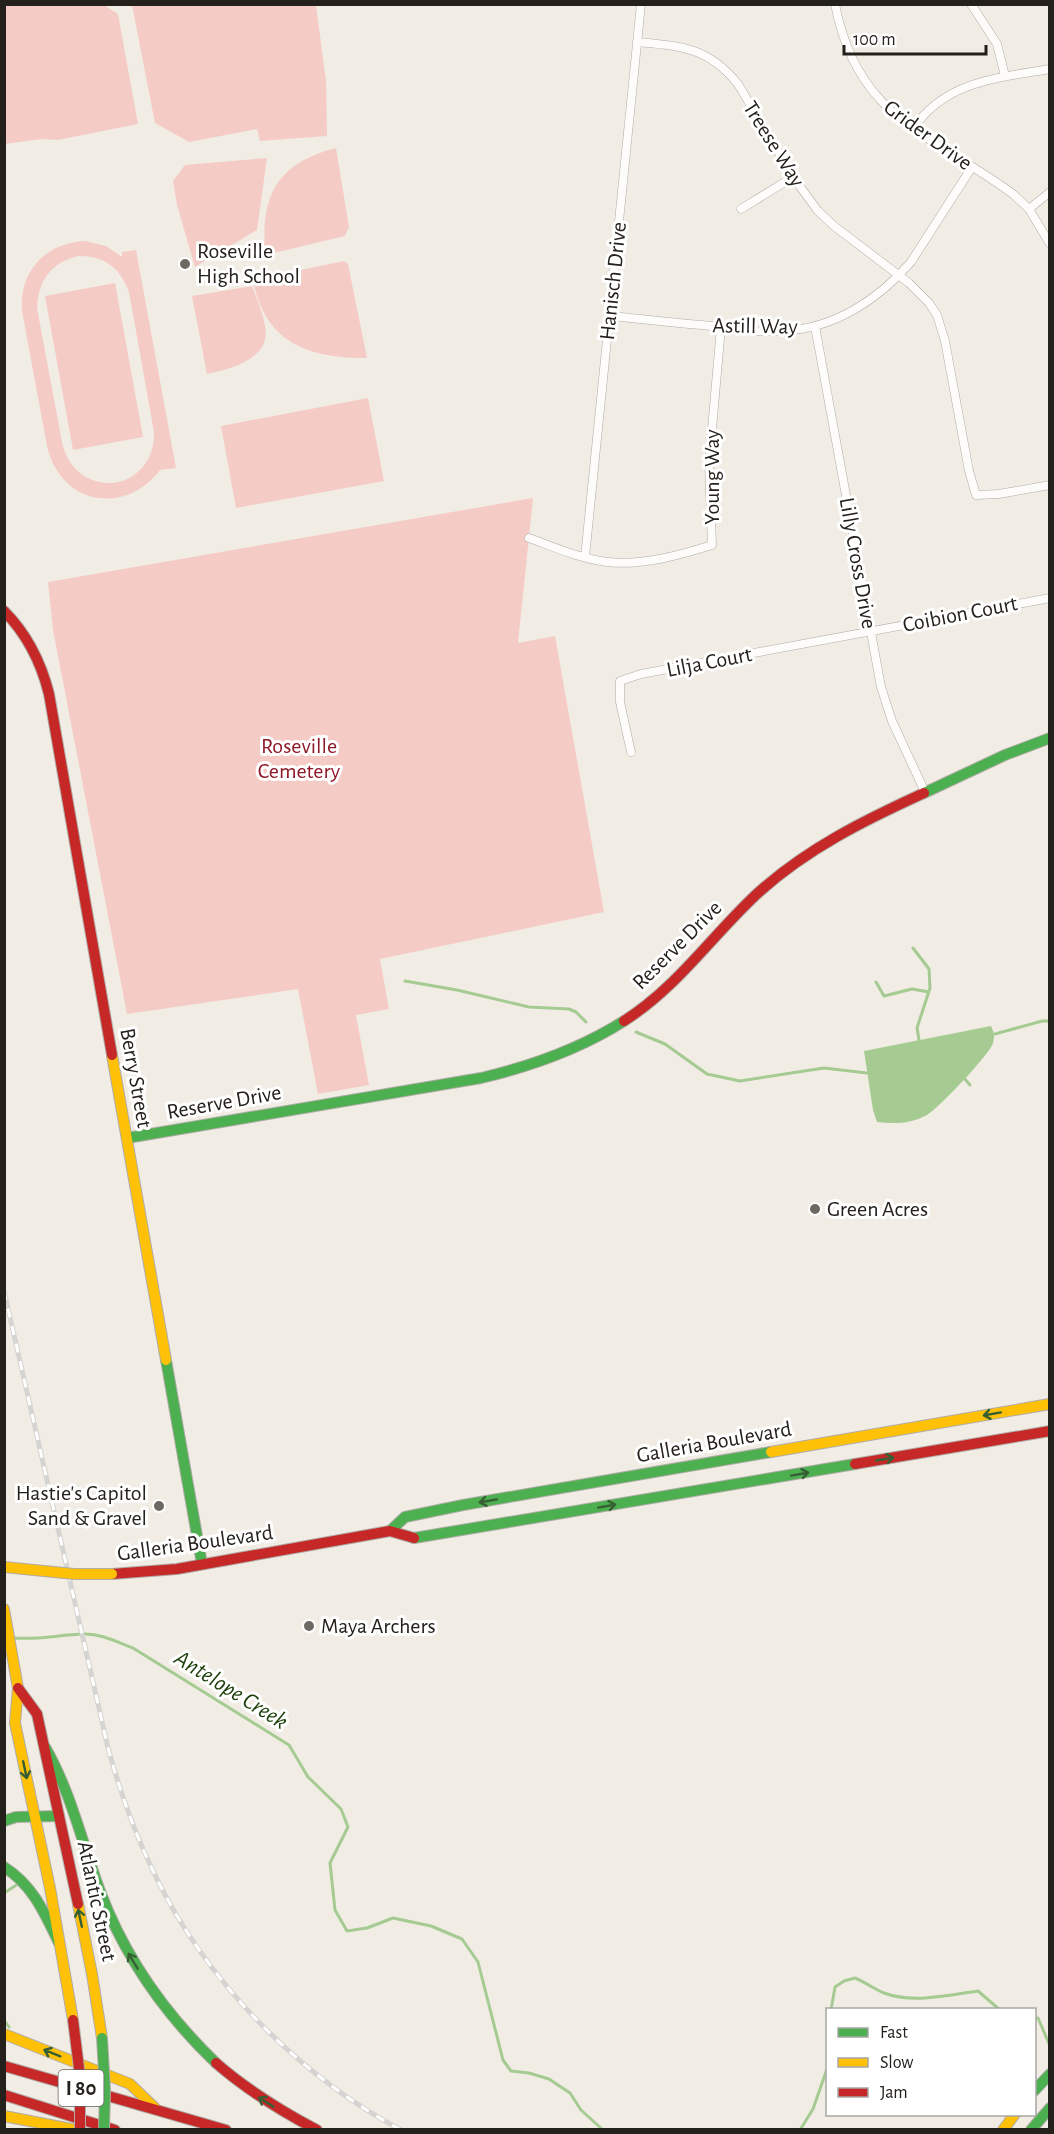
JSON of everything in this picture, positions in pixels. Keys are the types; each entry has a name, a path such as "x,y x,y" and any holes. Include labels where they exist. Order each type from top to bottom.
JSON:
{"main road":[{"name":"Berry Street","path":"4,611 15,620 32,642 44,672 49,694 202,1564"},
{"name":"Reserve Drive","path":"127,1138 481,1078 527,1067 564,1053 614,1027 652,1000 676,980 732,918 759,892 809,852 851,827 1007,754 1050,738"},
{"name":"Galleria Boulevard","path":"390,1531 405,1517 463,1505 1050,1404"},
{"name":"Galleria Boulevard","path":"4,1567 74,1574 143,1573 390,1531 411,1539 1050,1431"},
{"name":"Atlantic Street","path":"5,1612 18,1688 15,1723 50,1888 73,2020 80,2076 80,2130"},
{"name":"Atlantic Street","path":"18,1688 37,1714 92,1974 102,2038 105,2089 104,2130"},
{"path":"45,1747 66,1789 93,1872 114,1926 133,1962 162,2005 196,2045 232,2078 259,2098 317,2130"},
{"path":"4,1821 16,1817 59,1816"},
{"path":"4,1867 19,1877 35,1897 59,1943"},
{"path":"4,2034 130,2084 158,2110"},
{"name":"I 80","path":"4,2066 226,2130"},
{"path":"1036,2090 1050,2074"},
{"name":"I 80","path":"4,2095 115,2130"},
{"path":"1031,2130 1047,2111"},
{"path":"4,2116 76,2130"},
{"path":"1003,2130 1014,2116"}],"street":[{"name":"Hanisch Drive","path":"585,557 641,4"},
{"name":"Grider Drive","path":"835,4 845,44 861,78 884,106 913,129 1013,194 1029,209 1050,244"},
{"path":"971,4 997,44 1005,76"},
{"name":"Treese Way","path":"637,42 689,48 702,53 727,71 738,84 793,177 818,211 899,276"},
{"path":"913,129 929,110 950,93 976,83 1005,76 1050,69"},
{"name":"Astill Way","path":"610,316 772,332 814,326 830,321 862,306 899,276 911,262 972,167"},
{"path":"741,209 793,177"},
{"path":"1029,209 1050,192"},
{"path":"899,276 929,303 941,326 969,471 976,495 999,494 1050,485"},
{"name":"Lilly Cross Drive","path":"814,326 885,703 926,792"},
{"name":"Young Way","path":"529,538 585,557 625,563 690,552 712,545 709,464 721,327"},
{"name":"Coibion Court","path":"870,631 1050,598"},
{"name":"Lilja Court","path":"631,752 620,702 620,681 652,672 870,631"}],"green space":[{"path":"4,5 104,5 118,14 138,124 58,140 42,139 5,144"},
{"path":"132,5 316,5 326,81 327,136 260,141 257,129 189,142 155,123"},
{"path":"336,148 349,227 345,236 265,255 266,216 276,185 299,163"},
{"path":"267,158 257,230 195,267 177,205 173,181 185,165"},
{"path":"85,241 106,246 122,257 122,252 136,250 176,468 160,470 145,485 129,494 112,498 95,497 79,491 65,481 54,466 47,446 22,311 25,284 37,262 58,247","holes":["79,256 104,261 116,270 129,292 154,432 151,453 142,468 129,478 113,483 97,482 82,474 70,461 62,442 37,308 40,289 48,274 69,259"]},
{"path":"344,261 348,264 367,358 327,355 293,343 279,333 268,319 259,302 253,280"},
{"path":"115,283 143,437 73,450 45,296"},
{"path":"252,286 265,326 262,347 256,354 237,365 207,374 192,296"},
{"path":"368,398 384,481 236,508 221,426"},
{"name":"Roseville Cemetery","path":"533,498 518,643 555,636 604,912 380,959 389,1009 356,1015 369,1085 318,1094 298,989 127,1014 53,630 48,582"}],"shaded area":[{"path":"991,1026 994,1038 990,1049 933,1111 909,1122 877,1122 864,1051"}],"waterway":[{"path":"913,948 929,969 930,988 917,1028 919,1040"},
{"path":"405,981 457,990 529,1007 569,1009 576,1012 586,1022"},
{"path":"876,982 884,996 912,989 929,992"},
{"path":"995,1034 1042,1021 1050,1021"},
{"path":"636,1032 665,1044 707,1074 740,1081 824,1068 867,1073"},
{"path":"964,1078 970,1085"},
{"name":"Antelope Creek","path":"13,1638 89,1634 115,1641 133,1648 289,1745 308,1777 341,1809 348,1827 330,1863 335,1910 347,1931 367,1928 393,1918 431,1926 462,1939 478,1962 503,2060 511,2071 549,2079 570,2093 581,2110 603,2130"},
{"path":"4,1893 18,1884"},
{"name":"Antelope Creek","path":"831,2008 835,1987 855,1978 884,1993 907,1998 931,1998 978,1991 998,2008"},
{"name":"Antelope Creek","path":"1036,2018 1050,2046"},
{"path":"4,2020 9,2027"},
{"name":"Antelope Creek","path":"800,2130 813,2109 826,2072"}],"railway":[{"path":"4,1291 108,1748 128,1813 155,1875 200,1952 258,2022 326,2082 363,2108 401,2130"}],"traffic: fast":[{"path":"924,793 1005,755 1050,738"},
{"path":"127,1138 481,1078 555,1056 624,1021"},
{"path":"166,1360 202,1564"},
{"path":"390,1531 405,1517 771,1452"},
{"path":"414,1538 855,1464"},
{"path":"45,1747 76,1818 110,1916 134,1962 163,2005 216,2063"},
{"path":"4,1821 16,1817 59,1816"},
{"path":"4,1867 23,1882 30,1891 59,1943"},
{"path":"102,2038 105,2089 104,2130"},
{"path":"1036,2089 1050,2074"},
{"path":"1031,2130 1050,2108"}],"traffic: slow":[{"path":"112,1055 166,1360"},
{"path":"771,1452 1050,1404"},
{"path":"4,1567 74,1574 112,1574"},
{"path":"4,1609 18,1688 15,1723 50,1888 73,2020"},
{"path":"78,1904 102,2038"},
{"path":"4,2034 130,2084 155,2108"},
{"path":"4,2116 76,2130"},
{"path":"1003,2130 1014,2116"}],"traffic: jam":[{"path":"4,611 32,649 49,694 112,1055"},
{"path":"624,1021 678,976 742,908 778,876 838,836 924,793"},
{"path":"855,1464 1050,1431"},
{"path":"112,1574 177,1569 390,1531 414,1538"},
{"path":"18,1688 37,1714 78,1904"},
{"path":"73,2020 80,2076 80,2130"},
{"path":"216,2063 265,2100 317,2130"},
{"path":"4,2066 226,2130"},
{"path":"4,2095 115,2130"}],"place":[{"name":"Roseville High School","path":"185,264"},
{"name":"Green Acres","path":"815,1209"},
{"name":"Hastie's Capitol Sand & Gravel","path":"159,1506"},
{"name":"Maya Archers","path":"309,1626"}]}
